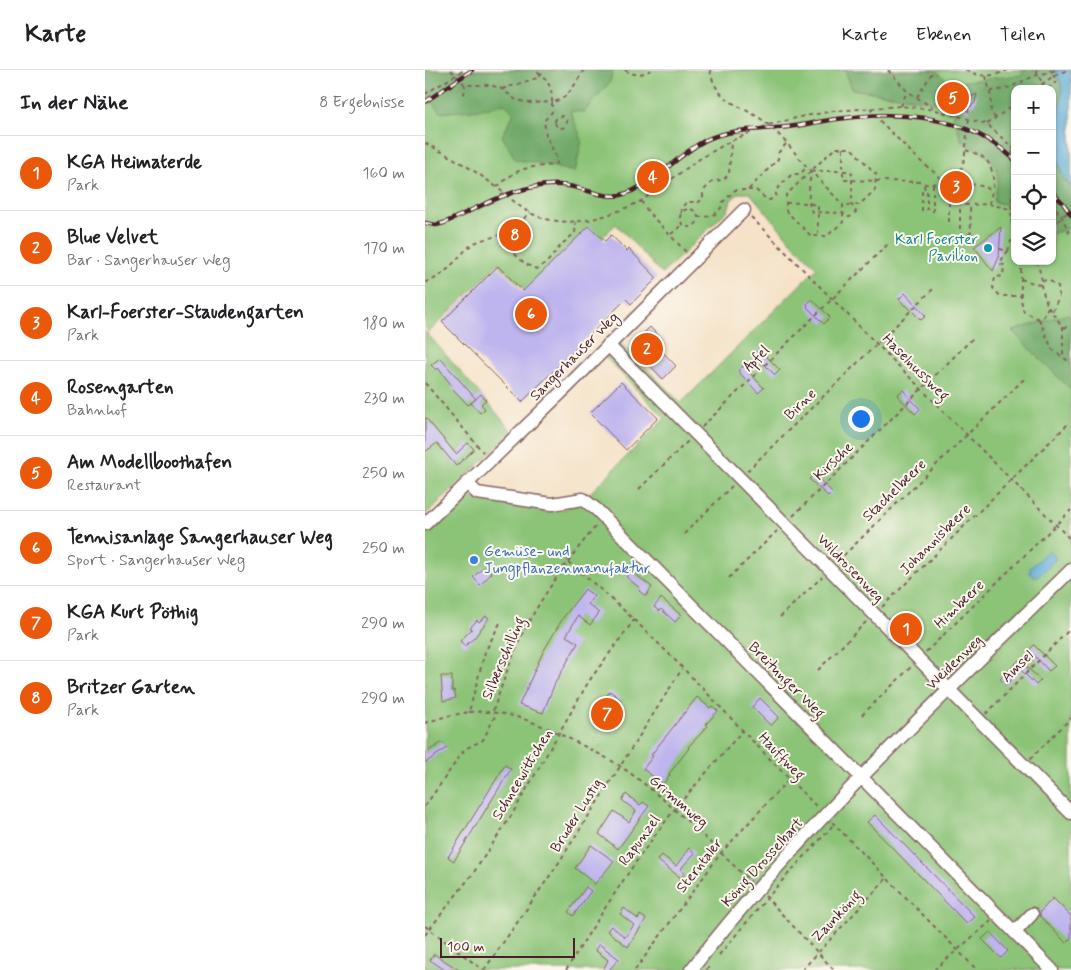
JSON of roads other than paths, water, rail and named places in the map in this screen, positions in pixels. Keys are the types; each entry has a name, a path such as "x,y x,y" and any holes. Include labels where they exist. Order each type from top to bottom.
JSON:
{"street":[{"name":"Sangerhauser Weg","path":"425,524 491,461 743,210"},
{"name":"Wildrosenweg","path":"608,345 1071,813"},
{"name":"Breitunger Weg","path":"467,483 477,493 552,504 583,499 604,517 860,778 1052,970"},
{"name":"Weidenweg","path":"860,778 1071,570"},
{"name":"König Drosselbart","path":"691,970 829,819 860,778"},
{"path":"1015,932 1032,914"}],"water":[{"path":"1055,70 1071,70 1071,187 1062,172 1057,155 1057,128 1062,94 1061,82"},
{"path":"1048,551 1055,556 1055,560 1039,576 1034,577 1030,573 1030,568"}],"railway":[{"path":"425,102 472,70"},
{"path":"425,223 436,225 444,223 486,203 531,187 561,185 599,194 621,195 643,185 695,146 716,136 736,131 788,127 860,116 908,116 954,124 976,133 1011,157"},
{"path":"1056,196 1071,215"}],"place":[{"name":"Am Modellboothafen","path":"953,98"},
{"name":"Rosengarten","path":"653,177"},
{"name":"Karl-Foerster-Staudengarten","path":"956,187"},
{"name":"Britzer Garten","path":"515,235"},
{"name":"Karl Foerster Pavilion","path":"988,248"},
{"name":"Tennisanlage Sangerhauser Weg","path":"531,314"},
{"name":"Blue Velvet","path":"647,349"},
{"name":"Gemüse- und Jungpflanzenmanufaktur","path":"474,560"},
{"name":"KGA Heimaterde","path":"906,629"},
{"name":"KGA Kurt Pöthig","path":"607,714"}]}
